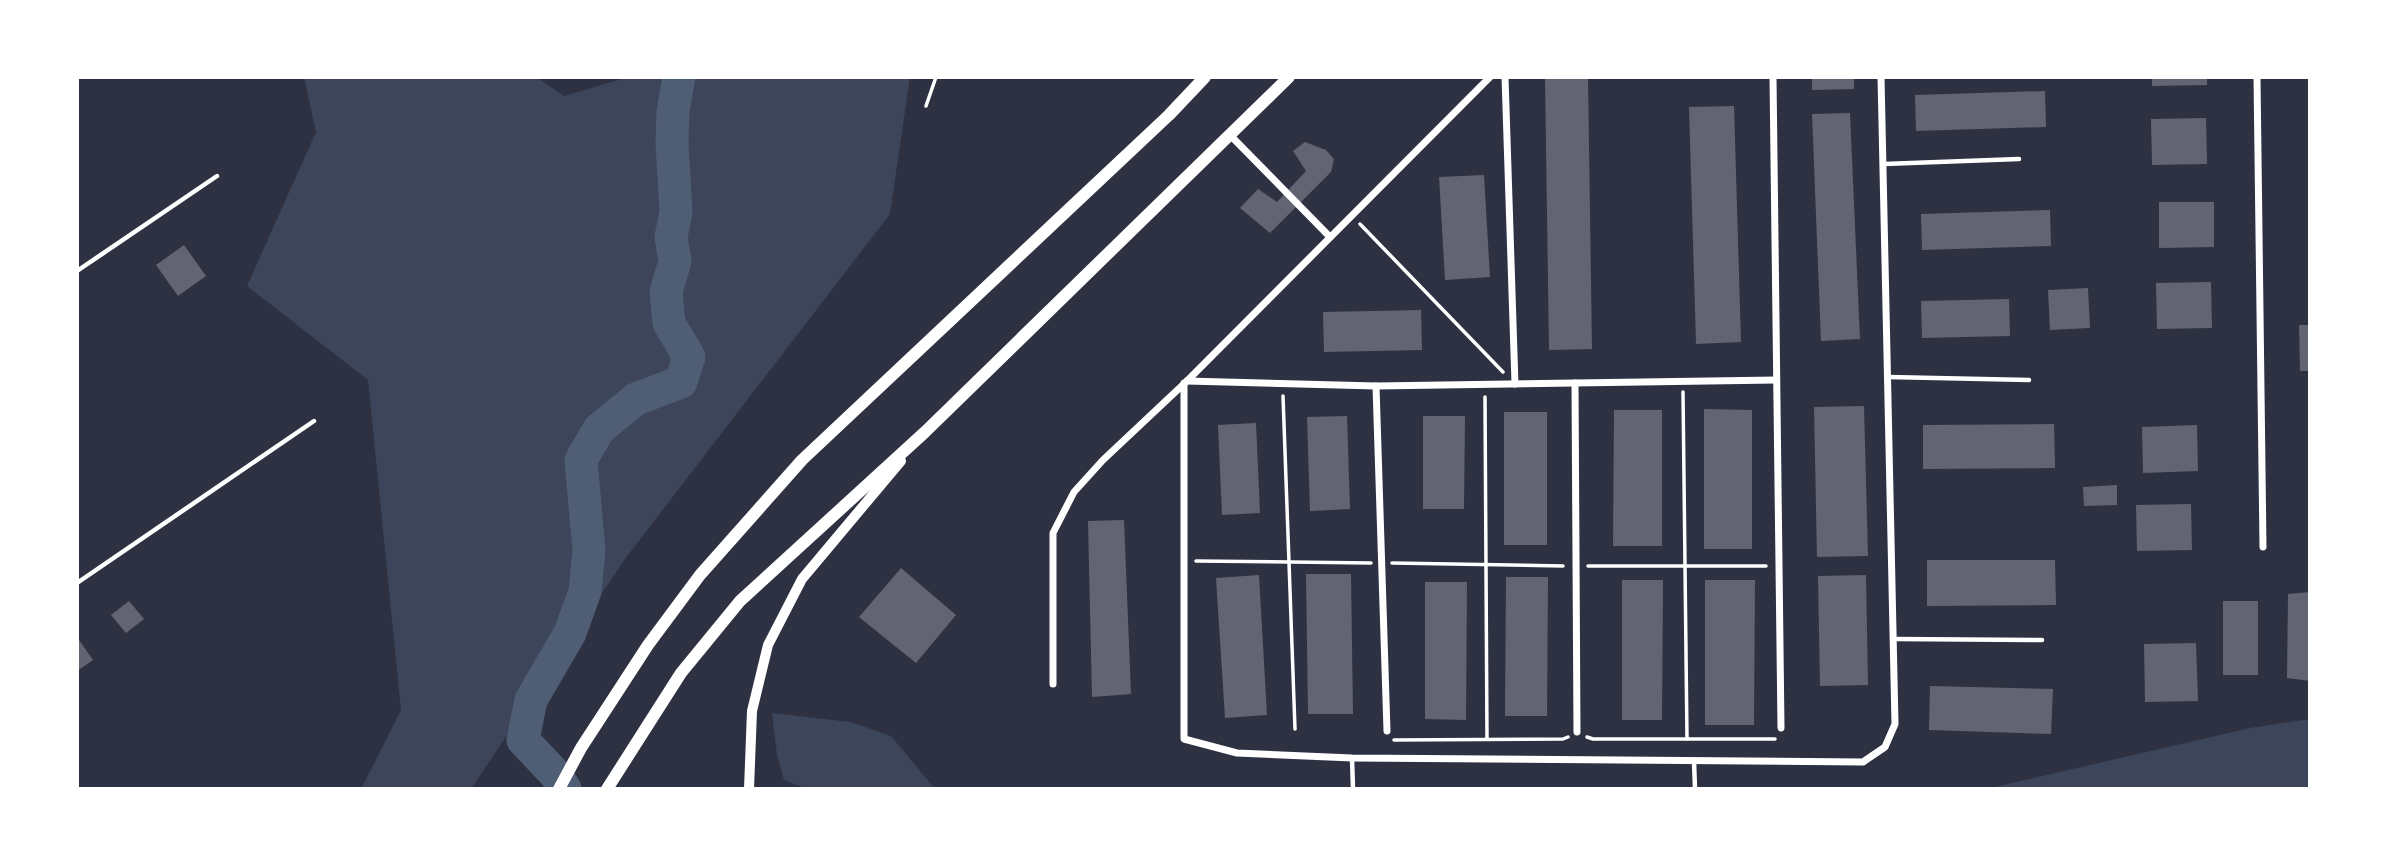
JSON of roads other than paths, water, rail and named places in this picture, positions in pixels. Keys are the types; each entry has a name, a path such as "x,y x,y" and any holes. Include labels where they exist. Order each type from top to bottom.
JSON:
{"main road":[{"path":"559,789 581,748 649,645 700,575 802,460 1169,116 1205,77"},
{"path":"607,789 681,673 740,601 925,432 1289,77"}],"street":[{"path":"1053,684 1053,533 1074,492 1103,460 1185,382 1490,77"},
{"path":"1505,77 1515,384"},
{"path":"1773,77 1781,729"},
{"path":"1185,382 1184,739 1237,752 1352,758 1863,762 1885,747 1895,724 1881,77"},
{"path":"2257,77 2263,547"},
{"path":"1230,135 1330,237"},
{"path":"1185,382 1376,386 1776,380"},
{"path":"1575,383 1577,732"},
{"path":"1376,386 1387,732"},
{"path":"749,789 752,711 768,645 802,579 925,432"}],"lane":[{"path":"1882,164 2019,159"},
{"path":"77,271 217,176"},
{"path":"1888,377 2029,380"},
{"path":"77,583 314,421"},
{"path":"1894,639 2042,640"},
{"path":"1352,758 1353,789"},
{"path":"1694,760 1695,789"}],"waterway":[{"path":"565,789 556,775 523,740 531,700 570,633 585,591 589,551 581,460 599,429 636,399 681,382 689,357 669,323 666,292 675,261 671,237 676,212 672,143 673,111 679,77"}]}
